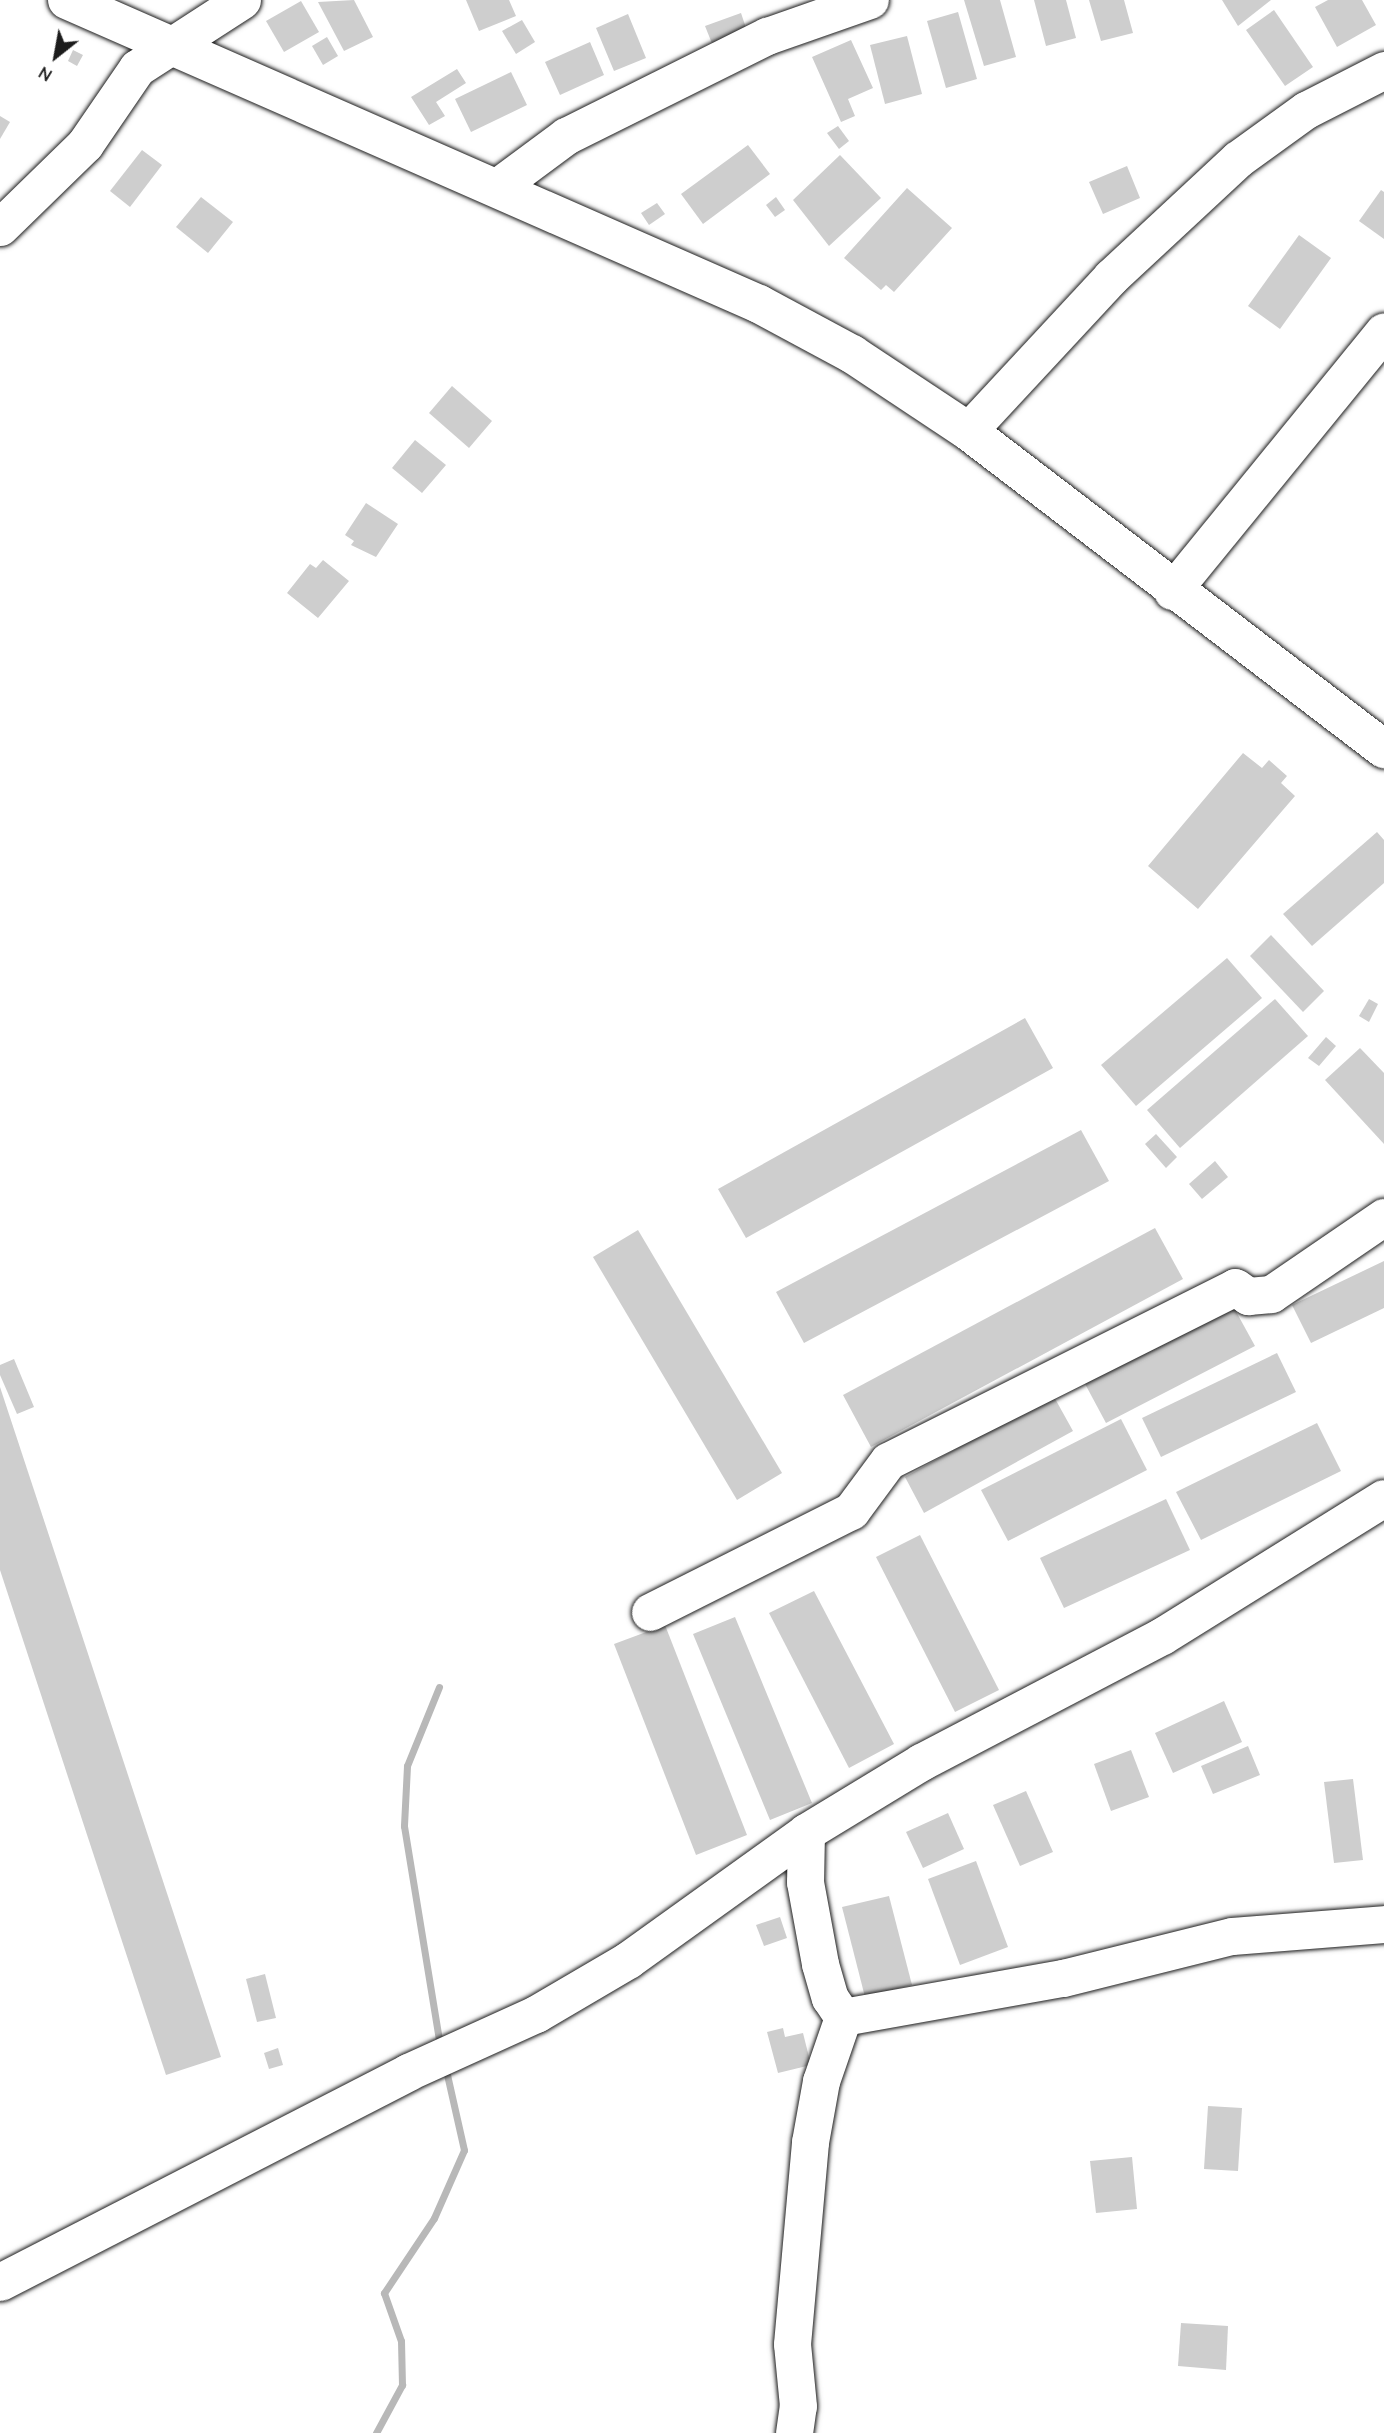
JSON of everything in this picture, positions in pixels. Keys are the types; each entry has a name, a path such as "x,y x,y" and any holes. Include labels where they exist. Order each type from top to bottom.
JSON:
{"main road":[{"path":"68,0 171,43 758,304 852,354 968,431 1172,592 1384,749"}],"street":[{"path":"0,227 85,144 137,68 171,43 242,0"},
{"path":"497,187 566,136 767,36 870,0"},
{"path":"968,431 1111,276 1238,159 1306,110 1384,70"},
{"path":"1172,592 1384,331"},
{"path":"650,1612 851,1511 888,1461 1234,1287 1248,1296 1271,1294 1384,1217"},
{"path":"0,2282 408,2072 536,2014 628,1960 806,1832 921,1762 1162,1636 1384,1498"},
{"path":"806,1832 805,1882 820,1964 830,1998 843,2017"},
{"path":"843,2017 1063,1978 1232,1936 1384,1924"},
{"path":"794,2433 798,2406 792,2344 810,2142 821,2081 843,2017"}],"building":[{"path":"354,0 373,37 344,51 318,2"},
{"path":"466,0 509,0 516,16 479,31"},
{"path":"964,0 1000,0 1016,57 984,66"},
{"path":"1034,0 1066,0 1076,38 1046,46"},
{"path":"1089,0 1124,0 1133,33 1101,41"},
{"path":"1222,0 1271,0 1238,26"},
{"path":"1328,0 1362,0 1376,25 1337,47 1315,7"},
{"path":"301,1 319,32 284,52 266,21"},
{"path":"1274,10 1313,67 1285,86 1246,30"},
{"path":"958,12 977,79 946,88 927,21"},
{"path":"741,13 748,34 713,46 705,26"},
{"path":"628,14 646,58 614,71 596,28"},
{"path":"522,20 535,42 516,54 502,31"},
{"path":"907,36 922,94 885,104 870,45"},
{"path":"327,37 338,56 323,65 312,46"},
{"path":"851,40 873,88 848,99 855,116 841,122 812,57"},
{"path":"590,42 604,75 560,95 545,62"},
{"path":"73,50 83,55 77,66 68,61"},
{"path":"457,69 466,83 436,102 445,116 429,125 411,97"},
{"path":"511,72 527,105 471,132 455,99"},
{"path":"0,116 10,122 0,139"},
{"path":"838,126 849,141 839,149 827,133"},
{"path":"748,145 770,174 703,224 681,194"},
{"path":"142,150 162,165 130,207 110,191"},
{"path":"840,155 881,198 829,246 793,200"},
{"path":"1127,166 1140,198 1103,214 1089,182"},
{"path":"907,188 952,228 894,292 886,285 881,290 844,258"},
{"path":"1381,190 1384,192 1384,239 1359,221"},
{"path":"201,197 233,222 208,253 176,227"},
{"path":"776,197 785,210 775,217 766,205"},
{"path":"657,203 665,214 649,225 641,213"},
{"path":"1299,235 1331,258 1280,329 1248,306"},
{"path":"452,386 492,421 469,448 429,413"},
{"path":"415,440 446,465 422,493 392,468"},
{"path":"366,503 398,524 376,557 351,545 354,541 345,535"},
{"path":"323,560 349,581 318,618 287,593 310,564 316,568"},
{"path":"1243,753 1262,768 1269,760 1287,776 1281,783 1295,796 1198,909 1148,866"},
{"path":"1377,832 1384,840 1384,883 1312,946 1283,914"},
{"path":"1271,935 1324,991 1303,1012 1250,956"},
{"path":"1227,958 1262,998 1136,1106 1101,1065"},
{"path":"1275,999 1308,1036 1180,1148 1147,1110"},
{"path":"1369,999 1378,1004 1369,1022 1359,1016"},
{"path":"1025,1018 1053,1068 746,1238 718,1189"},
{"path":"1326,1037 1336,1046 1319,1066 1308,1058"},
{"path":"1360,1048 1384,1073 1384,1144 1325,1080"},
{"path":"1081,1130 1109,1181 804,1343 776,1292"},
{"path":"1156,1134 1177,1157 1166,1168 1145,1144"},
{"path":"1215,1161 1228,1177 1202,1199 1189,1184"},
{"path":"1155,1228 1183,1279 871,1447 843,1395"},
{"path":"638,1230 782,1473 737,1500 593,1257"},
{"path":"1384,1261 1384,1308 1311,1343 1292,1305"},
{"path":"1233,1306 1255,1346 1106,1423 1084,1382"},
{"path":"1277,1353 1296,1392 1161,1457 1142,1418"},
{"path":"14,1359 34,1407 17,1414 0,1375 0,1365"},
{"path":"0,1387 221,2057 166,2075 0,1570"},
{"path":"1053,1395 1073,1431 924,1513 905,1477"},
{"path":"1121,1419 1147,1470 1008,1541 981,1490"},
{"path":"1317,1423 1341,1471 1201,1540 1176,1492"},
{"path":"1166,1499 1190,1550 1064,1608 1040,1558"},
{"path":"920,1535 999,1690 955,1712 876,1557"},
{"path":"814,1591 894,1744 849,1768 769,1613"},
{"path":"735,1617 812,1803 770,1820 693,1634"},
{"path":"665,1625 747,1835 696,1855 614,1644"},
{"path":"1224,1701 1242,1742 1173,1773 1155,1733"},
{"path":"1248,1746 1260,1775 1213,1794 1201,1766"},
{"path":"1131,1750 1149,1797 1111,1811 1094,1764"},
{"path":"1353,1779 1363,1860 1334,1863 1324,1782"},
{"path":"1026,1791 1053,1852 1020,1866 993,1805"},
{"path":"948,1813 964,1849 923,1868 906,1832"},
{"path":"976,1861 1008,1947 960,1965 928,1879"},
{"path":"889,1896 912,1985 865,1997 842,1907"},
{"path":"780,1917 787,1938 764,1946 756,1925"},
{"path":"265,1974 276,2018 257,2022 246,1979"},
{"path":"783,2028 785,2037 803,2033 811,2065 778,2073 767,2032"},
{"path":"278,2048 283,2065 269,2069 264,2053"},
{"path":"1208,2106 1242,2108 1238,2171 1204,2169"},
{"path":"1132,2157 1137,2209 1096,2213 1090,2161"},
{"path":"1181,2323 1228,2326 1226,2370 1178,2366"}],"waterway":[{"path":"439,1687 407,1766 404,1826 440,2045"},
{"path":"376,2433 402,2385 401,2341 384,2293 434,2218 464,2150 445,2066"}]}
